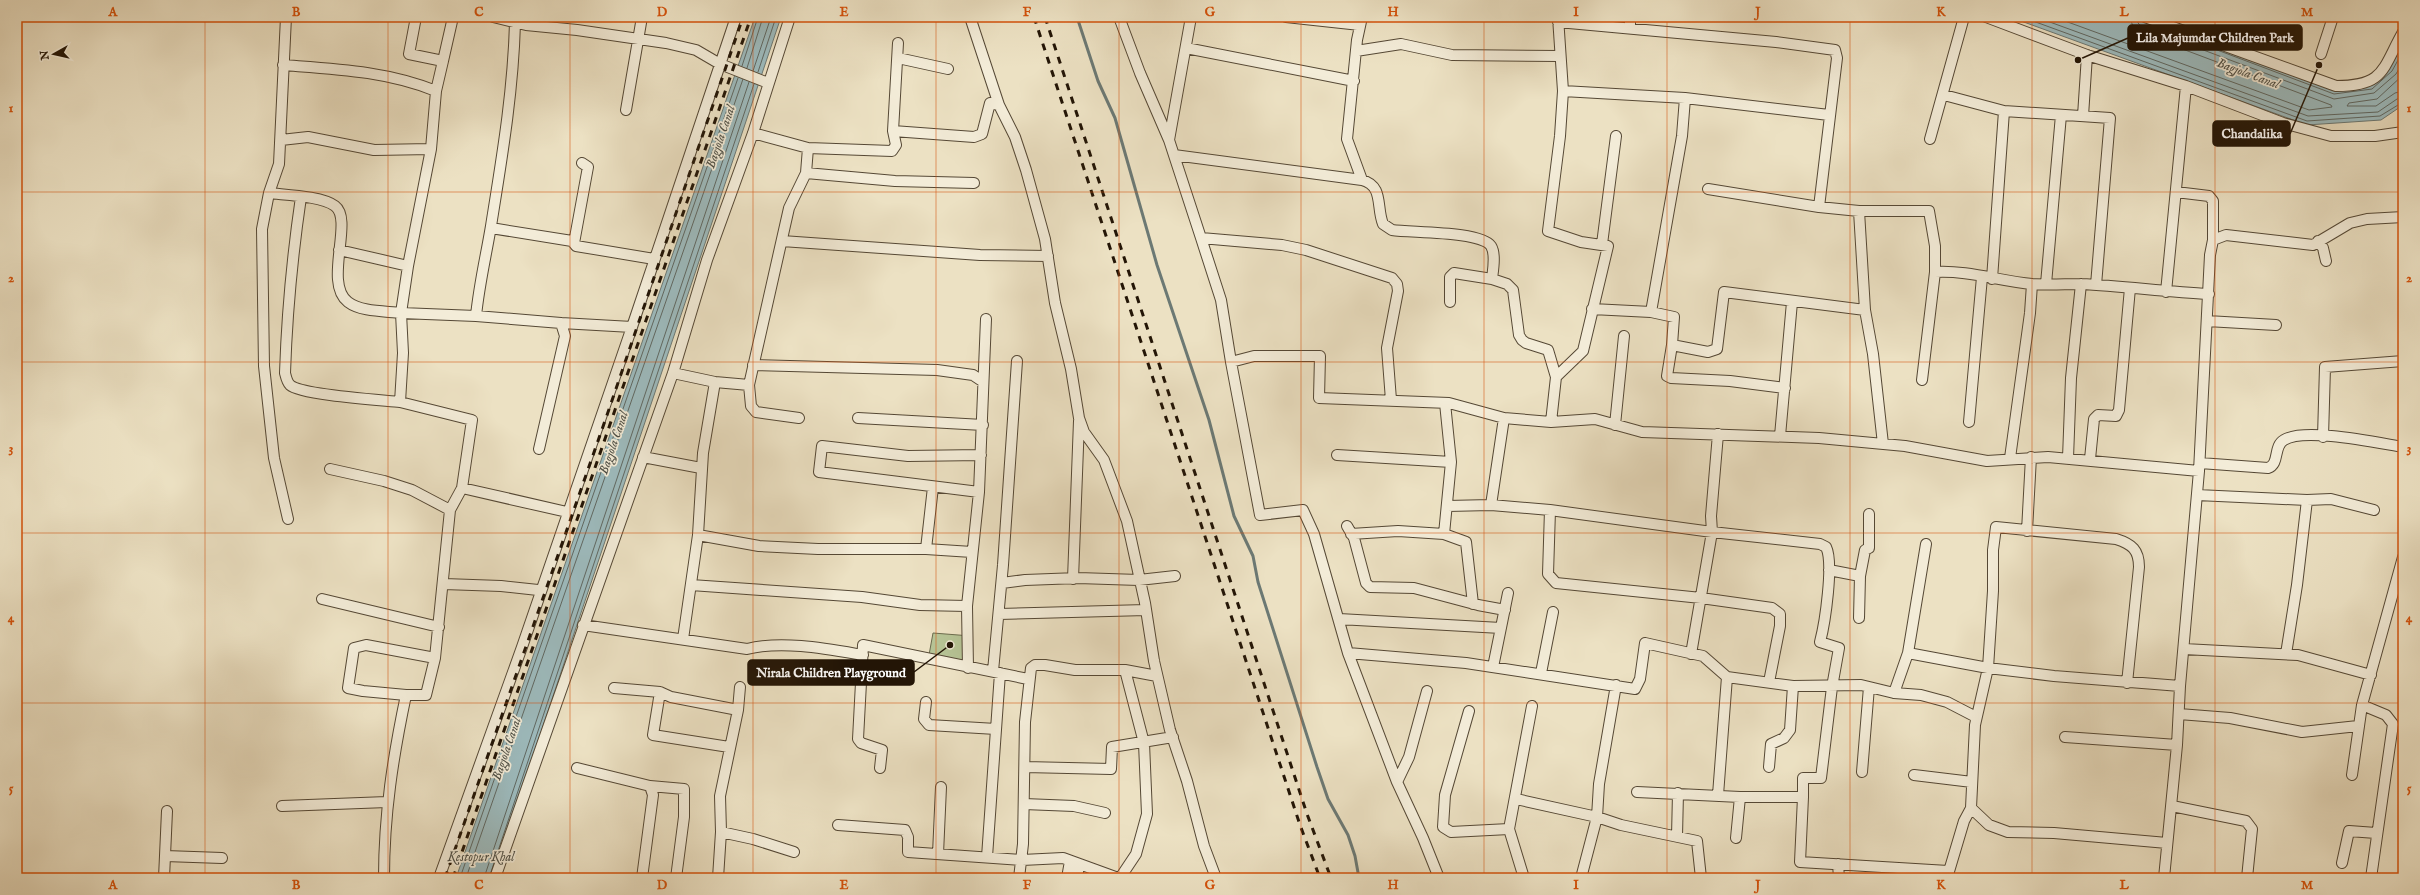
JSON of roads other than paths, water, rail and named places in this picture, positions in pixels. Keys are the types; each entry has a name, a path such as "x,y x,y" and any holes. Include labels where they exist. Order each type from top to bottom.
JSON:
{"street":[{"path":"286,17 279,164 269,193 261,236 264,366 274,458 288,519"},
{"path":"416,17 409,54 443,61"},
{"path":"400,402 403,353 401,313 408,266 431,150 436,90 453,17"},
{"path":"493,17 515,23 639,39 696,50 720,64 766,82"},
{"path":"626,110 642,17"},
{"path":"439,878 632,327 736,17"},
{"path":"495,878 673,373 707,260 753,133 766,82 790,17"},
{"path":"970,17 999,105 1015,137 1026,170 1048,256 1055,303 1071,370 1079,418 1084,432 1107,467 1127,521 1146,610 1157,676 1204,846 1216,878"},
{"path":"1119,17 1140,73 1169,140 1221,300 1231,362 1260,515 1303,510 1314,534 1348,653 1397,782 1423,838 1439,878"},
{"path":"1169,140 1191,17"},
{"path":"1286,17 1361,21 1356,51 1347,139 1362,180"},
{"path":"1630,17 1630,28"},
{"path":"1930,138 1944,96 1964,17"},
{"path":"1986,17 2087,55 2186,86 2283,123 2331,136 2375,136 2403,132"},
{"path":"2145,17 2336,86 2354,86 2370,82 2384,69 2403,32"},
{"path":"2321,54 2333,17"},
{"path":"1556,377 1583,351 1592,308 1608,246 1581,242 1548,231 1560,136 1563,91 1558,20 1776,42 1835,50 1837,58 1819,208"},
{"path":"476,316 480,280 491,228 513,80 515,23"},
{"path":"753,133 808,148 892,151 896,145 893,131 898,44"},
{"path":"1356,51 1401,44 1452,55 1560,56"},
{"path":"1186,48 1354,81"},
{"path":"2083,116 2087,55"},
{"path":"898,58 948,69"},
{"path":"283,65 362,72 409,80 436,90"},
{"path":"2166,292 2186,86"},
{"path":"1563,91 1685,98 1830,115"},
{"path":"1944,96 2004,111 2110,118 2096,285"},
{"path":"1651,312 1682,136 1685,98"},
{"path":"893,131 974,137 982,134 990,103 999,105"},
{"path":"1969,422 1987,278 2004,111"},
{"path":"2046,284 2061,115"},
{"path":"1602,244 1616,136"},
{"path":"280,140 308,137 374,150 431,150"},
{"path":"799,418 756,412 751,406 749,385 789,208 806,174 808,148"},
{"path":"1174,155 1362,180 1375,187 1380,219 1387,228 1410,232 1473,237 1487,242 1492,247 1493,254 1492,279"},
{"path":"574,244 588,167 582,163"},
{"path":"806,174 895,181 974,183"},
{"path":"1708,189 1819,208 1859,211 1930,211 1935,246 1935,272 1922,380"},
{"path":"2164,878 2166,843 2172,806 2180,686 2197,495 2210,255 2214,240 2213,201 2209,196 2176,192"},
{"path":"269,193 301,197 335,206 340,213 341,224 337,278 340,292 347,302 360,307 401,313 476,316 562,324 632,327"},
{"path":"301,197 288,299 285,373 287,382 290,385 306,390 400,402 472,420 462,488 450,510 445,546 444,584 439,627 435,658 426,696 363,691 348,688 354,648 366,645 435,658"},
{"path":"1859,211 1866,310 1873,354 1883,444"},
{"path":"2214,240 2226,235 2313,245 2350,223 2367,219 2403,217"},
{"path":"491,228 572,240 576,246 654,259"},
{"path":"1201,238 1282,245 1306,250 1392,278 1397,284 1398,291 1387,348 1391,400"},
{"path":"782,241 980,256 1048,256"},
{"path":"2318,241 2323,248 2326,261"},
{"path":"339,250 408,266"},
{"path":"1935,272 1956,272 2032,284 2081,284 2166,292 2209,294"},
{"path":"1450,302 1450,277 1454,273 1492,279 1507,284 1513,290 1519,335 1526,343 1548,350 1556,377 1551,422"},
{"path":"2010,458 2032,284"},
{"path":"2068,458 2071,378 2081,284"},
{"path":"2090,459 2094,419 2098,415 2116,416 2119,410 2130,288"},
{"path":"1672,344 1708,352 1717,349 1724,292 1792,302 1866,310"},
{"path":"1780,436 1792,302"},
{"path":"1592,308 1651,312 1674,317 1667,376 1671,378 1730,381 1785,388"},
{"path":"968,668 967,606 979,492 982,381 986,319"},
{"path":"2207,321 2276,325"},
{"path":"539,449 565,336 562,324"},
{"path":"1615,425 1624,336"},
{"path":"1231,362 1254,356 1320,356 1319,398 1445,403 1504,418 1551,422 1595,419 1642,432 1780,436 1905,446 1987,461 2031,457 2090,459 2199,467 2268,468 2274,463 2279,444 2284,440 2300,435 2344,438 2403,447"},
{"path":"986,858 996,729 996,672 999,614 1017,361"},
{"path":"2323,437 2325,367 2403,361"},
{"path":"753,365 937,370 973,375 982,381"},
{"path":"673,373 715,382 749,385"},
{"path":"683,640 698,535 702,496 701,468 715,382"},
{"path":"1444,534 1450,462 1445,403"},
{"path":"858,418 982,425"},
{"path":"1073,579 1079,418"},
{"path":"1491,505 1504,418"},
{"path":"1692,654 1712,532 1711,516 1718,434"},
{"path":"979,492 819,472 822,446 908,456 980,455"},
{"path":"1337,455 1450,462"},
{"path":"643,457 701,468"},
{"path":"2027,531 2031,457"},
{"path":"330,469 384,481 412,490 450,510"},
{"path":"926,549 933,487"},
{"path":"462,488 568,512"},
{"path":"2197,495 2307,500 2331,499 2374,510"},
{"path":"2286,654 2297,585 2307,500"},
{"path":"1447,506 1491,505 1550,510 1712,532 1820,544 1826,547 1829,552 1829,570 1820,642 1839,648 1832,687 1821,778 1803,778 1800,862 1947,874 1964,821 1972,808 1976,717 1988,668 1993,591 1993,550 1996,527 2116,539 2126,542 2136,550 2139,556 2139,567 2127,683"},
{"path":"1550,510 1548,574 1556,583 1701,598 1772,608 1780,614 1780,626 1769,682"},
{"path":"1859,618 1860,576 1865,550 1869,548 1869,514"},
{"path":"1473,604 1466,542 1444,534 1349,530 1366,583 1370,587 1414,588 1434,592 1473,604 1505,610"},
{"path":"698,535 759,546 818,550 926,549 972,552"},
{"path":"1894,693 1908,653 1926,544"},
{"path":"2352,775 2362,705 2403,557"},
{"path":"1829,570 1860,576"},
{"path":"1002,583 1025,580 1139,580 1175,576"},
{"path":"444,584 501,586 538,590"},
{"path":"691,585 862,597 920,606 967,606"},
{"path":"1492,668 1508,592"},
{"path":"322,599 439,627"},
{"path":"999,614 1146,610"},
{"path":"1541,673 1553,612"},
{"path":"1339,619 1501,628"},
{"path":"583,625 747,649 760,646 820,648 863,655"},
{"path":"1348,653 1466,663 1492,668 1541,673 1635,689 1640,679 1645,643 1703,656 1727,677 1793,686 1832,687 1861,685 1894,693 1921,695 1947,702 1976,717"},
{"path":"880,768 882,750 861,743 858,739 863,645 921,655 968,668 1028,679"},
{"path":"2184,649 2298,655 2371,675"},
{"path":"1908,653 1988,668 2127,683 2180,686"},
{"path":"1019,878 1022,860 1028,679 1031,668 1035,665 1075,670 1125,670 1157,676"},
{"path":"838,825 905,830 908,837 908,852 1022,860 1063,858 1119,878 1136,854 1147,814 1144,742 1125,670"},
{"path":"1718,795 1727,677"},
{"path":"1581,878 1597,817 1599,784 1616,685"},
{"path":"1769,767 1771,744 1784,738 1790,730 1793,686"},
{"path":"718,878 721,832 720,796 729,747 738,710 740,687"},
{"path":"1862,772 1869,687"},
{"path":"614,688 660,692 671,697 738,710"},
{"path":"1397,782 1409,757 1427,691"},
{"path":"660,692 653,735 729,747"},
{"path":"384,878 387,802 390,771 406,695"},
{"path":"926,702 924,719 929,725 996,729"},
{"path":"2362,705 2386,715 2393,724 2393,735 2376,833 2371,878"},
{"path":"1524,878 1509,829 1532,706"},
{"path":"1469,711 1445,795 1443,827 1451,832 1509,829"},
{"path":"2179,714 2230,718 2302,732 2358,726"},
{"path":"1025,767 1096,767 1111,770 1112,747 1173,737"},
{"path":"2065,737 2177,745"},
{"path":"578,768 650,786 684,789 684,817 676,878"},
{"path":"1914,774 1972,782"},
{"path":"642,878 653,794 650,786"},
{"path":"938,854 941,788"},
{"path":"1637,792 1803,797"},
{"path":"1677,836 1678,794"},
{"path":"1736,838 1740,796"},
{"path":"1516,798 1597,817 1621,825 1697,841 1701,878"},
{"path":"282,806 387,802"},
{"path":"1024,804 1074,806 1105,813"},
{"path":"2172,806 2246,821 2252,829 2247,878"},
{"path":"1972,808 1989,825 2008,832 2054,833 2166,843"},
{"path":"164,878 167,811"},
{"path":"2342,863 2349,831 2376,833"},
{"path":"721,832 753,839 794,852"},
{"path":"165,856 222,858"},
{"path":"1067,878 1074,863"},
{"path":"1074,863 1077,878"},
{"path":"1838,864 1839,878"}],"water":[{"name":"Kestopur Khal","path":"755,17 781,17 492,878 456,878"},
{"name":"Bagjola Canal","path":"2010,17 2141,17 2335,90 2370,85 2403,43 2403,105 2381,120 2307,125"}],"waterway":[{"path":"1077,17 1098,81 1115,118 1157,265 1209,420 1234,516 1253,556 1258,582 1317,767 1328,799 1348,835 1355,856 1359,878"}],"railway":[{"path":"445,878 606,418 743,17"},
{"path":"453,878 751,17"},
{"path":"1034,17 1300,825 1320,878"},
{"path":"1045,17 1307,814 1331,878"}],"place":[{"name":"Lila Majumdar Children Park","path":"2078,60"},
{"name":"Chandalika","path":"2319,65"},
{"name":"Nirala Children Playground","path":"950,645"}]}
